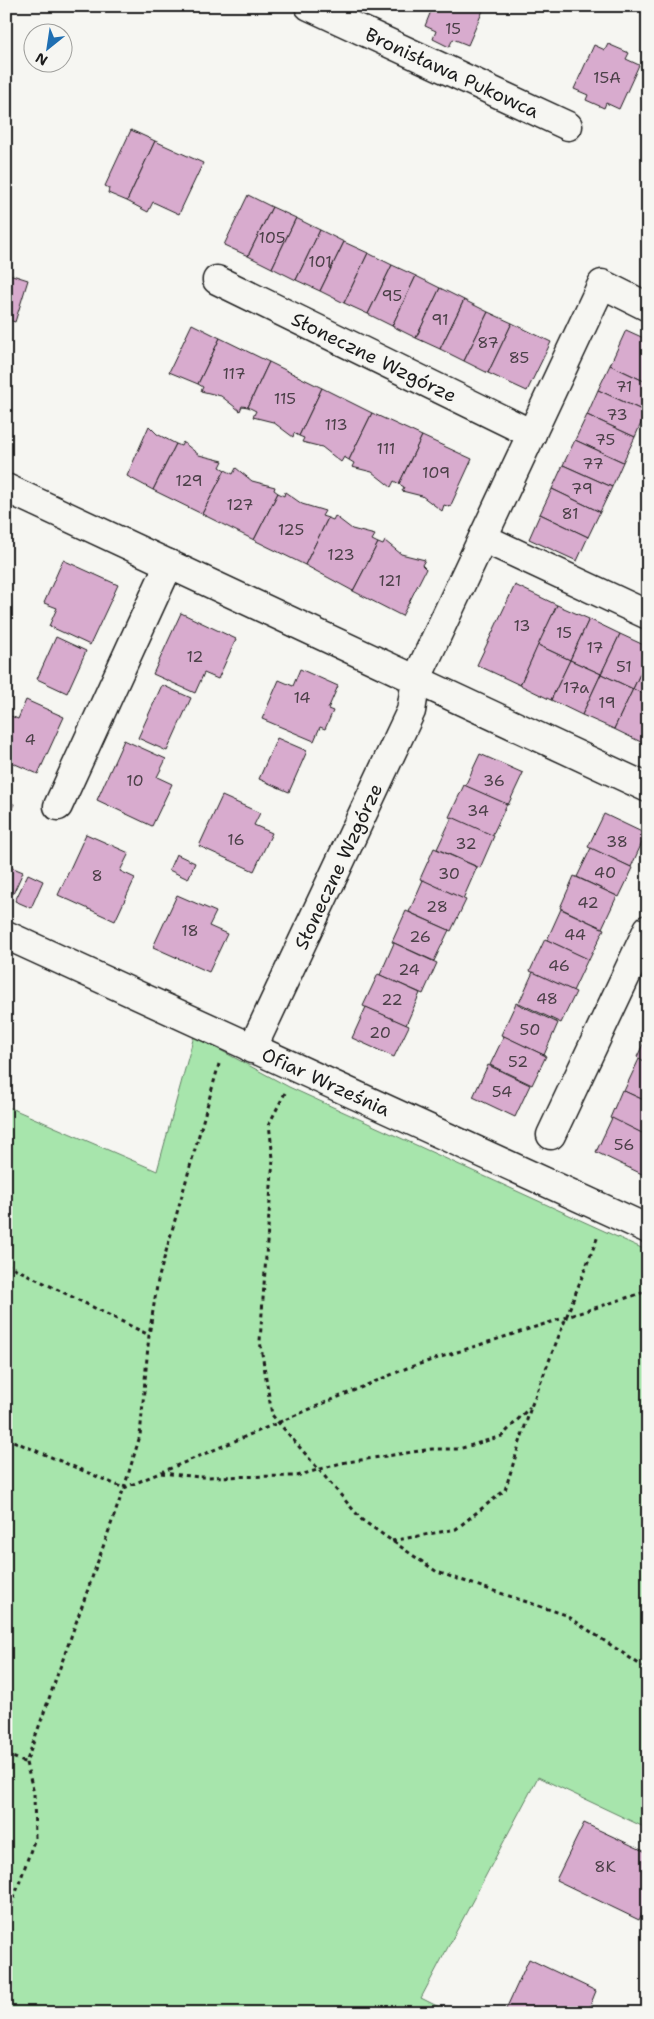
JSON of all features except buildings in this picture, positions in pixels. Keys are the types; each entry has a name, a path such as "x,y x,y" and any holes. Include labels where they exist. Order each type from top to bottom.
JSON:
{"street":[{"name":"Bronisława Pukowca","path":"309,6 568,126"},
{"name":"Słoneczne Wzgórze","path":"217,280 532,434"},
{"name":"Słoneczne Wzgórze","path":"252,1049 411,711 416,680 602,284 648,307"},
{"path":"6,488 648,788"},
{"path":"483,538 648,615"},
{"path":"58,806 168,564"},
{"path":"551,1135 648,929"},
{"name":"Ofiar Września","path":"6,935 648,1229"}],"path":[{"path":"6,1921 35,1838 34,1793 26,1763 124,1488 140,1436 149,1335 158,1280 226,1037"},
{"path":"309,1075 289,1087 269,1124 273,1158 260,1342 272,1415 362,1520 391,1541 437,1572 566,1615 648,1670"},
{"path":"391,1541 456,1529 505,1490 531,1407 608,1211"},
{"path":"6,1264 149,1335"},
{"path":"6,1438 124,1488 407,1368 648,1291"},
{"path":"160,1472 200,1477 297,1476 341,1463 432,1449 460,1449 502,1436 531,1407"},
{"path":"6,1754 26,1763"}],"green space":[{"path":"194,1036 289,1087 648,1251 648,1829 538,1777 421,1998 451,2013 6,2013 6,1106 157,1171"}]}
